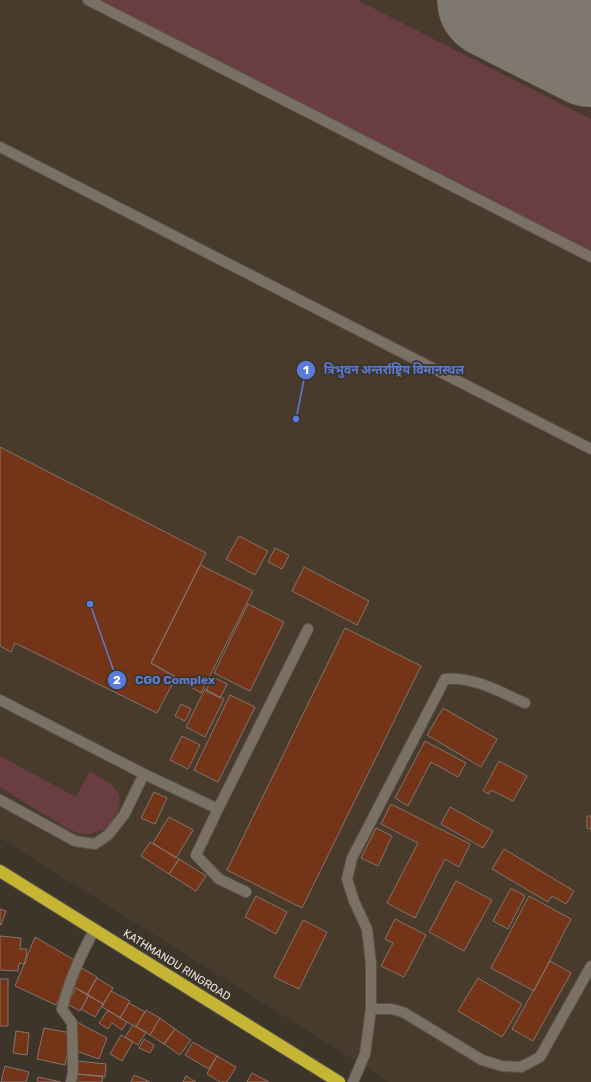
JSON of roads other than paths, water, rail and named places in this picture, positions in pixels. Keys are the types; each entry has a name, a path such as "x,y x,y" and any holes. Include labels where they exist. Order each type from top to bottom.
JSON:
{"highway":[{"name":"KATHMANDU RINGROAD","path":"0,871 339,1082"}],"street":[{"path":"88,0 591,257"},
{"path":"0,147 591,449"},
{"path":"246,892 220,879 196,855 308,629"},
{"path":"353,1082 365,1054 371,1009 371,964 367,929 354,901 347,879 352,858 445,679 456,678 470,680 525,703"},
{"path":"0,700 218,810"},
{"path":"0,800 75,841 95,844 108,835 124,815 144,774"},
{"path":"71,1082 73,1072 72,1023 62,1008 66,993 83,951 95,929"},
{"path":"371,1009 391,1009 403,1012 482,1060 502,1066 521,1067 540,1057 591,966"}],"place":[{"name":"त्रिभुवन अन्तर्राष्ट्रिय विमानस्थल","path":"296,419"},
{"name":"CGO Complex","path":"90,604"}]}
